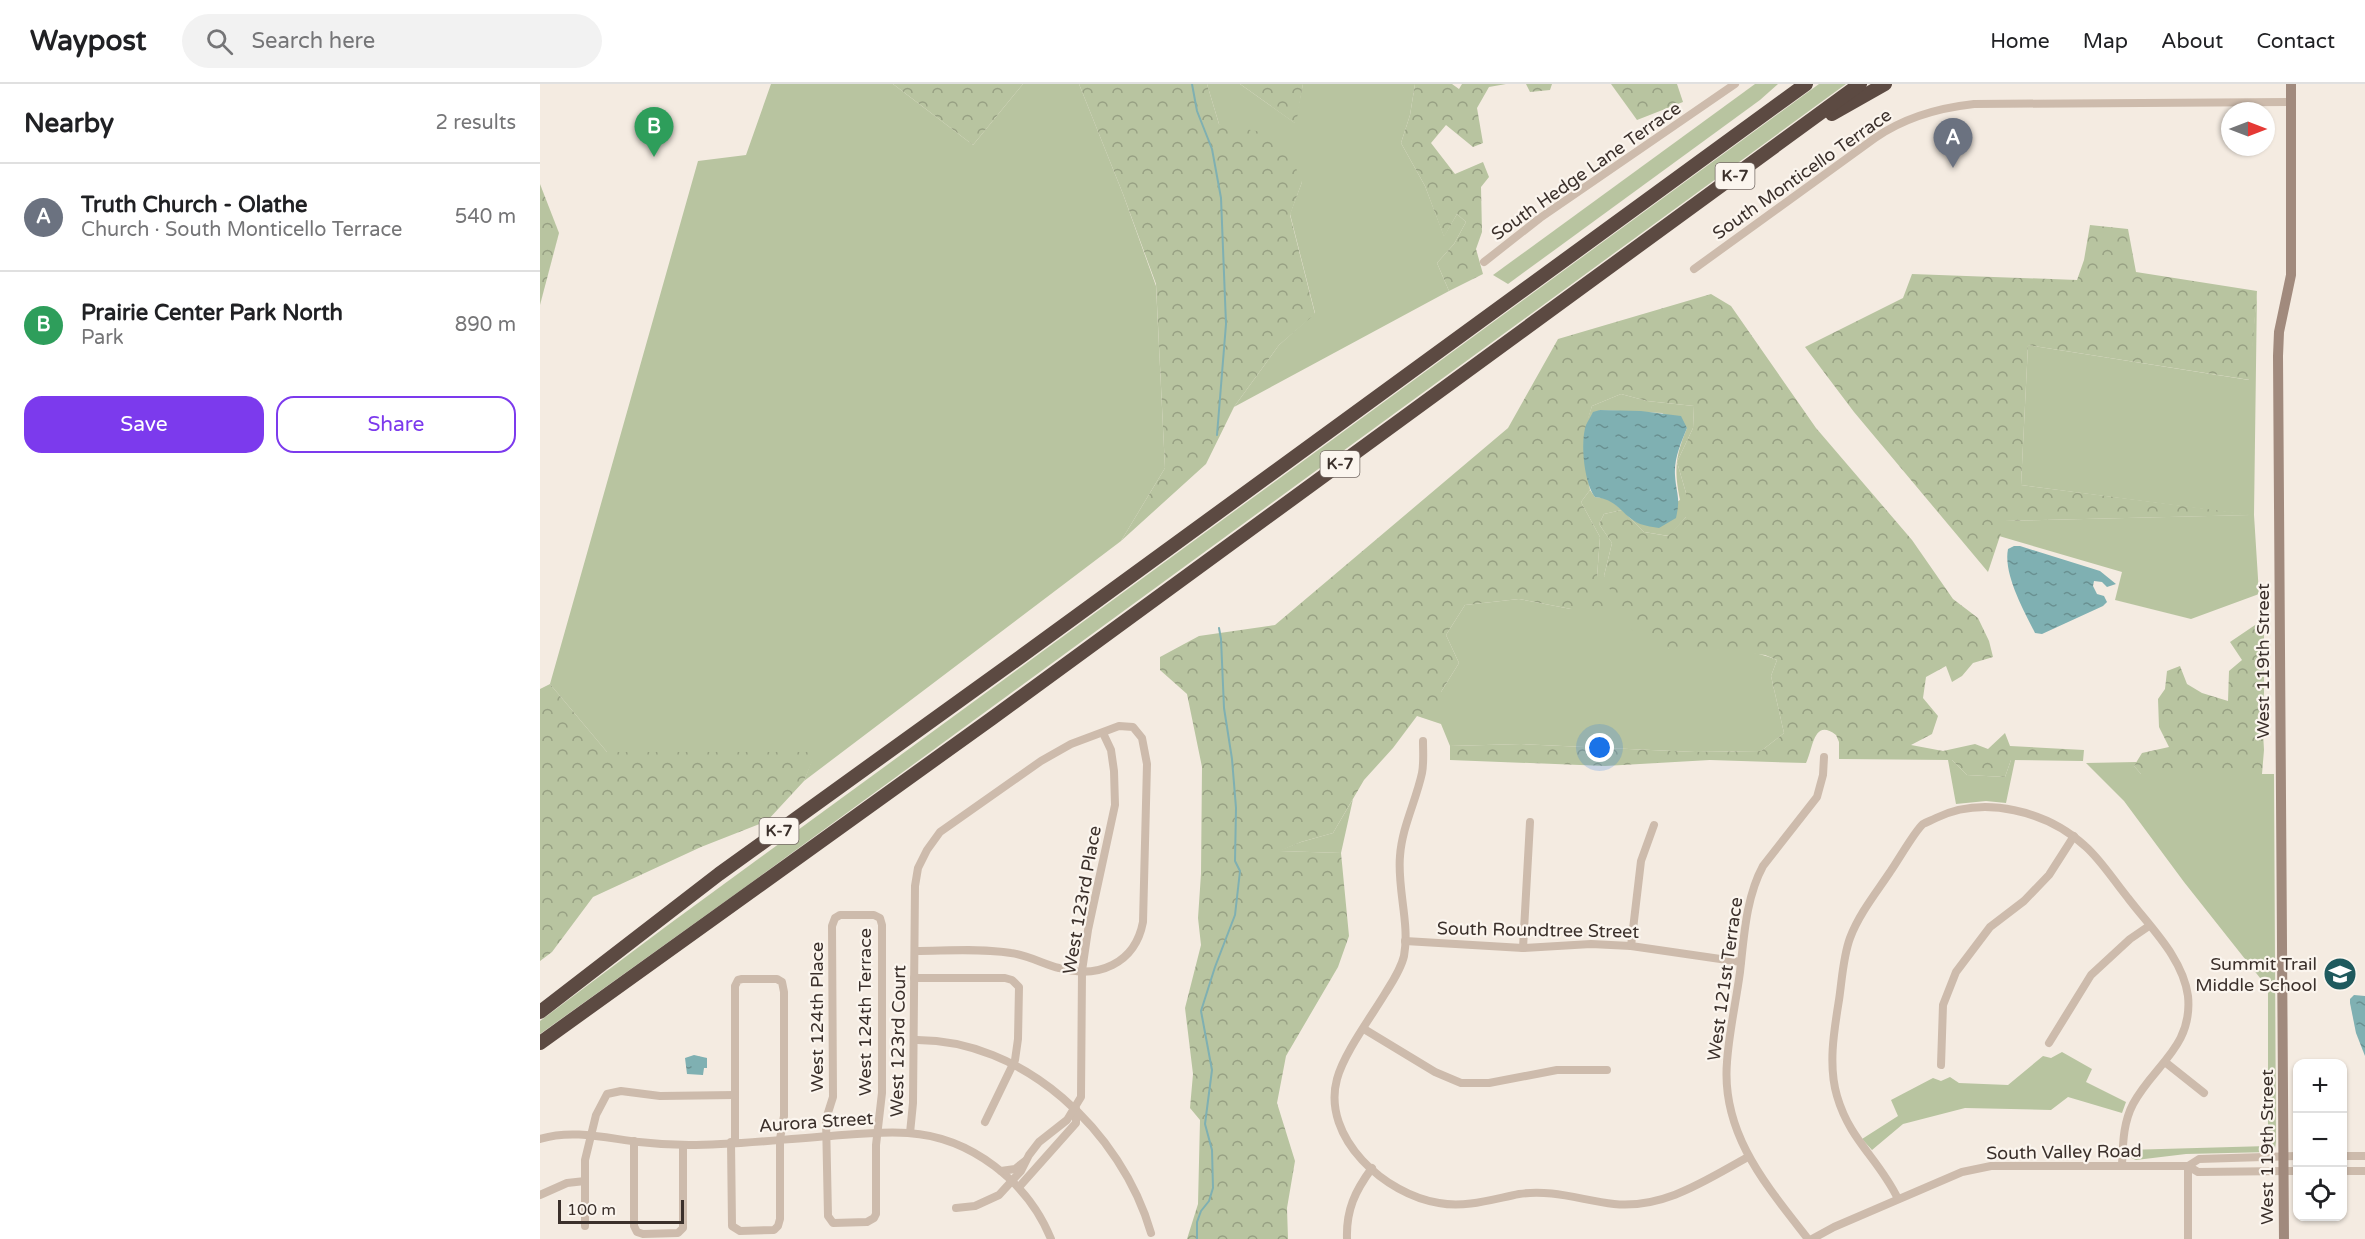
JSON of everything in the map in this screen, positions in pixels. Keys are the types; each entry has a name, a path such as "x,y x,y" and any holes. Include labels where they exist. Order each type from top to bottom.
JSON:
{"highway":[{"path":"1762,116 1791,84"},
{"name":"K-7","path":"540,1012 719,874 1023,656 1806,84"},
{"name":"K-7","path":"540,1043 991,719 1860,84"},
{"path":"1780,143 1885,84"}],"main road":[{"name":"West 119th Street","path":"2284,1239 2278,356 2279,332 2288,296 2291,267 2291,84"}],"street":[{"name":"South Hedge Lane Terrace","path":"1484,262 1540,218 1735,84"},
{"name":"South Monticello Terrace","path":"1694,269 1882,133 1902,122 1933,110 1974,104 2291,102"},
{"name":"West 123rd Court","path":"910,1133 914,1103 915,886 918,868 927,850 940,832 1041,761 1071,744 1119,726 1133,727 1138,731 1144,746 1148,777 1143,922 1136,943 1116,964 1097,970 1082,971"},
{"name":"West 123rd Place","path":"1016,1184 1076,1123 1076,1109 1082,1097 1082,971 1088,930 1115,805 1113,760 1103,733"},
{"path":"1423,741 1423,770 1403,836 1400,857 1404,955 1398,972 1337,1078 1335,1106 1339,1124 1346,1139 1356,1152 1372,1168 1406,1193 1441,1204 1466,1204 1544,1192 1625,1205 1647,1203 1671,1198 1748,1157"},
{"name":"West 121st Terrace","path":"1810,1239 1767,1186 1748,1157 1736,1131 1730,1107 1727,1078 1741,962 1756,878 1817,797 1823,775 1824,757"},
{"path":"1898,1198 1885,1175 1857,1142 1846,1122 1834,1086 1832,1048 1842,977 1851,936 1865,909 1923,825 1947,813 1991,807 2021,812 2049,822 2074,837 2087,847 2120,888 2180,969 2187,995 2186,1030 2165,1062 2138,1095 2129,1113 2124,1131 2122,1165"},
{"path":"1523,948 1530,822"},
{"path":"1632,946 1641,861 1654,825"},
{"path":"1941,1065 1943,1005 1956,972 1990,927 2024,901 2049,875 2074,837"},
{"name":"West 124th Terrace","path":"836,917 874,915 881,920 882,1093 877,1132 876,1214 870,1221"},
{"name":"West 124th Place","path":"836,917 832,926 833,1097 826,1119 828,1219 833,1223 870,1221"},
{"path":"2049,1043 2091,975 2130,939 2149,926"},
{"name":"South Roundtree Street","path":"1405,941 1523,948 1591,944 1632,946 1741,962"},
{"path":"915,951 1000,952 1023,955 1062,969 1082,971"},
{"path":"914,978 1005,978 1017,983 1019,987 1018,1039 1012,1066 985,1122"},
{"path":"742,979 780,980 783,985 784,1116 780,1139 780,1223 774,1230 740,1231 731,1223 735,1095 736,983 742,979"},
{"path":"1364,1029 1435,1072 1461,1083 1489,1083 1557,1070 1607,1070"},
{"path":"914,1040 932,1040 962,1046 1012,1066 1049,1087 1076,1109 1113,1152 1141,1203 1151,1233"},
{"path":"2165,1062 2204,1093"},
{"path":"585,1226 585,1160 596,1115 608,1094 614,1092 660,1096 735,1095"},
{"path":"956,1208 975,1206 1016,1184 1026,1160 1039,1142 1059,1128 1076,1109"},
{"name":"Aurora Street","path":"540,1139 554,1134 683,1145 877,1132 910,1133 966,1148 1001,1171 1016,1184 1039,1214 1052,1239"},
{"path":"634,1142 635,1230 643,1234 678,1233 683,1228 683,1145"},
{"name":"South Valley Road","path":"2188,1166 2199,1159 2293,1156"},
{"path":"2347,1156 2365,1156"},
{"path":"1001,1171 1015,1169 1026,1160"},
{"name":"South Valley Road","path":"1810,1239 1898,1198 1962,1172 1991,1166 2188,1166 2198,1172 2293,1171"},
{"path":"2188,1166 2188,1239"},
{"path":"1347,1239 1347,1218 1352,1201 1372,1168"},
{"path":"2347,1171 2365,1171"},
{"path":"540,1195 567,1183 585,1181"}],"green space":[{"path":"771,84 893,84 973,145 1023,84 1079,84 1123,194 1156,286 1165,468 1121,541 804,781 815,752 607,752 550,684 698,161 746,155"},
{"path":"893,84 1023,84 973,145"},
{"path":"1079,84 1207,84 1219,124 1282,136 1302,182 1290,215 1315,314 1279,345 1234,407 1206,464 1121,541 1165,468 1156,284"},
{"path":"1207,84 1240,84 1295,123 1303,84 1415,84 1410,115 1401,143 1425,186 1444,236 1457,214 1466,222 1454,244 1437,263 1449,291 1234,407 1279,345 1315,313 1290,214 1302,182 1219,124"},
{"path":"1240,84 1303,84 1296,124"},
{"path":"1415,84 1452,84 1459,89 1462,84 1506,84 1489,87 1477,108 1483,143 1473,147 1446,125 1431,143 1455,174 1483,162 1489,177 1481,187 1482,232 1476,249 1483,274 1449,291 1437,263 1454,244 1466,222 1457,214 1444,237 1425,186 1401,143 1410,115"},
{"path":"1526,84 1552,84 1550,90 1530,92"},
{"path":"1611,84 1677,84 1683,102 1637,120"},
{"path":"1755,84 1778,84 1760,100 1508,284 1493,275"},
{"path":"1819,84 1846,84 748,885 540,1034 540,1021 668,925"},
{"path":"540,184 559,233 540,305"},
{"path":"2090,225 2128,229 2136,272 2257,291 2250,380 2028,345 2021,485 2254,515 2005,521 1988,572 1854,412 1805,347 1903,298 1912,274 2077,280 2084,260"},
{"path":"2257,291 2254,515 2259,594 2191,619 2115,600 2122,572 1999,536 2004,521 2249,515 2021,485 2028,345 2249,380"},
{"path":"1711,294 1731,306 1816,428 1912,540 1953,599 1978,618 1989,641 1993,657 1973,663 1962,676 1952,682 1946,666 1926,677 1923,698 1938,716 1932,734 1911,745 1943,751 1975,744 1988,749 2005,733 2010,746 2084,750 2083,761 2011,760 2005,777 1967,775 1952,760 1839,759 1839,742 1836,735 1823,730 1815,737 1806,763 1710,760 1605,766 1450,760 1450,746 1521,744 1695,752 1761,751 1784,733 1771,676 1777,660 1765,655 1711,649 1669,649 1635,634 1618,608 1604,576 1612,543 1599,524 1604,514 1622,510 1644,532 1668,536 1686,517 1686,493 1677,462 1693,428 1694,406 1647,401 1621,394 1592,406 1585,448 1590,490 1581,502 1600,537 1597,577 1612,605 1571,609 1519,599 1465,605 1446,635 1459,663 1441,692 1441,724 1417,716 1393,748 1364,780 1333,833 1280,851 1341,853 1349,936 1338,967 1286,1056 1277,1103 1295,1161 1287,1208 1288,1239 1187,1239 1198,1204 1200,1120 1190,1108 1193,1074 1185,1008 1201,945 1198,918 1201,874 1202,767 1187,694 1160,670 1160,657 1199,636 1275,625 1508,428 1558,339"},
{"path":"1621,394 1647,401 1694,406 1693,428 1677,461 1687,428 1662,413 1600,410 1585,427 1592,406"},
{"path":"1677,463 1686,493 1686,517 1669,536 1644,532 1630,518 1641,524 1680,500"},
{"path":"1590,490 1595,497 1609,499 1622,510 1604,514 1599,524 1612,543 1604,576 1669,649 1738,650 1777,660 1771,676 1784,733 1761,751 1695,752 1521,744 1450,746 1441,724 1441,692 1459,663 1446,635 1465,605 1519,599 1571,609 1597,577 1600,537 1581,502"},
{"path":"2264,619 2262,774 2141,774 2134,766 2142,753 2169,747 2159,727 2158,699 2165,689 2167,671 2180,666 2187,684 2202,693 2228,701 2229,671 2242,660 2230,642"},
{"path":"550,684 607,752 816,752 804,781 767,821 701,847 593,897 552,952 540,961 540,689"},
{"path":"1948,760 1952,760 1967,775 2005,777 2011,760 2015,760 2006,803 1986,801 1956,804"},
{"path":"2137,762 2134,766 2141,774 2274,774 2276,1142 2275,1149 2270,1152 2186,1154 2136,1160 2129,1157 2126,1150 2268,1146 2268,988 2184,882 2124,801 2086,763"},
{"path":"1353,799 1341,853 1278,851 1333,833"},
{"path":"2062,1052 2092,1069 2086,1082 2126,1102 2122,1113 2068,1097 2051,1110 1965,1108 1903,1124 1872,1150 1862,1139 1898,1116 1891,1100 1933,1078 1941,1081 1950,1077 1959,1083 2008,1085 2043,1056 2051,1058"}],"water":[{"path":"1600,410 1641,411 1681,416 1687,428 1676,463 1678,500 1676,518 1659,528 1640,524 1610,501 1595,497 1586,473 1583,441 1587,423 1593,412"},
{"path":"2014,546 2100,571 2116,584 2107,587 2102,582 2094,581 2093,586 2097,594 2104,596 2107,602 2103,606 2042,634 2035,633 2011,581 2007,559 2008,549"},
{"path":"2354,995 2365,996 2365,1056 2356,1033 2350,1003"},
{"path":"694,1055 707,1058 707,1068 704,1068 703,1075 687,1074 685,1058"}],"waterway":[{"path":"1192,84 1197,111 1212,149 1221,198 1226,324 1217,435"},
{"path":"1197,1239 1197,1222 1201,1211 1209,1201 1213,1188 1212,1150 1205,1124 1212,1070 1201,1011 1235,915 1240,871 1235,861 1236,808 1232,759 1224,708 1219,628"}],"place":[{"name":"Prairie Center Park North","path":"654,157"},
{"name":"Truth Church - Olathe","path":"1953,168"},
{"name":"Summit Trail Middle School","path":"2340,974"}]}
